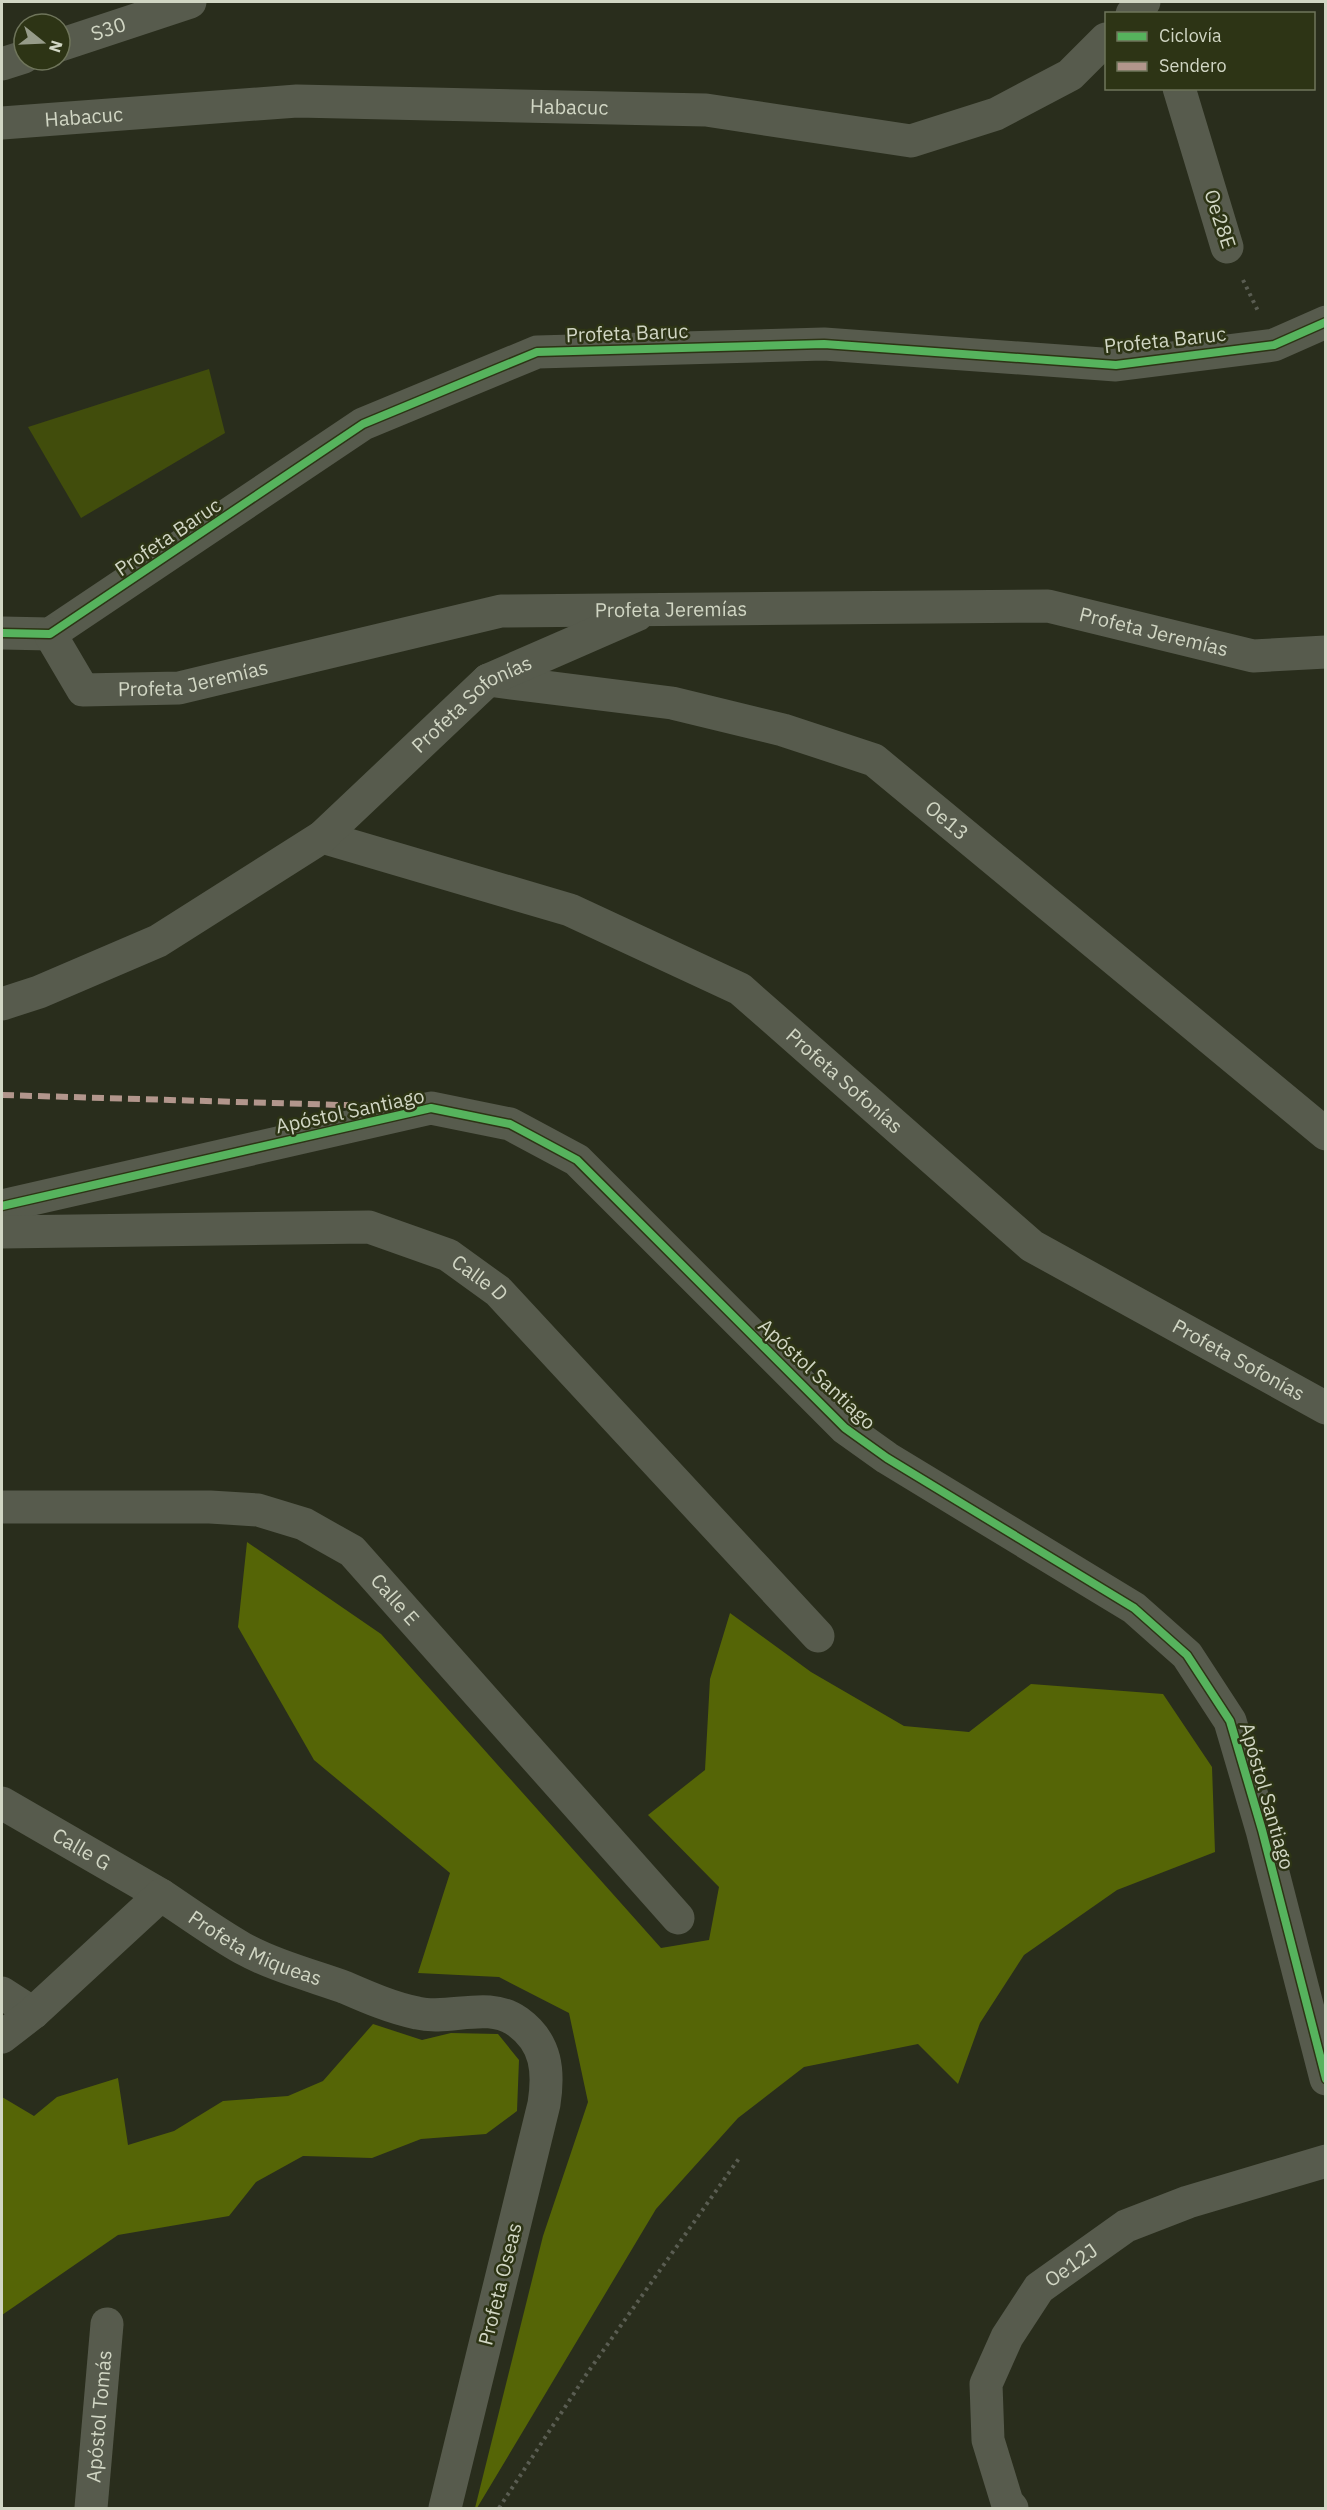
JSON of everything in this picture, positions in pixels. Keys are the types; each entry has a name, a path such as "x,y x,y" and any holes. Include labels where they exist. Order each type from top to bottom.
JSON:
{"street":[{"name":"S30","path":"72,41 190,2"},
{"name":"Habacuc","path":"2,123 308,101 706,110 910,141 996,114 1070,75 1105,41"},
{"name":"Oe28E","path":"1180,90 1227,247"},
{"name":"Profeta Baruc","path":"50,634 363,424 537,352 824,344 1116,365 1274,345 1326,322"},
{"name":"Profeta Jeremías","path":"50,634 83,690 179,688 501,611 1048,606 1253,656 1326,652"},
{"name":"Profeta Sofonías","path":"2,1004 39,992 158,940 322,837 488,680 649,610"},
{"path":"2,633 50,634"},
{"name":"Oe13","path":"488,680 672,703 783,730 874,760 1326,1134"},
{"name":"Profeta Sofonías","path":"322,837 570,910 740,988 1032,1246 1326,1408"},
{"name":"Apóstol Santiago","path":"2,1206 431,1108 510,1124 577,1160 845,1428 887,1458 1134,1608 1187,1655 1230,1721 1262,1830 1326,2079"},
{"name":"Calle D","path":"2,1232 369,1227 448,1255 498,1290 818,1636"},
{"name":"Calle E","path":"2,1507 210,1507 258,1510 304,1524 351,1551 678,1918"},
{"name":"Calle G","path":"2,1803 161,1895"},
{"path":"2,2037 33,2013 161,1895"},
{"name":"Profeta Miqueas","path":"161,1895 243,1948 417,2014 452,2015 474,2010 497,2013 518,2022 534,2037 545,2058"},
{"path":"2,1993 33,2013"},
{"name":"Profeta Oseas","path":"445,2508 544,2104 548,2081 545,2058"},
{"name":"Oe12J","path":"1012,2508 1007,2502 988,2440 986,2384 1007,2337 1039,2288 1126,2226 1188,2202 1326,2161"},
{"name":"Apóstol Tomás","path":"91,2508 107,2324"}],"path":[{"path":"499,2508 588,2372 740,2157"}],"green space":[{"path":"209,369 225,433 81,518 28,427"},
{"path":"247,1542 381,1634 661,1948 709,1940 719,1887 648,1815 705,1770 710,1679 730,1613 811,1672 904,1726 969,1732 1031,1684 1163,1694 1212,1767 1215,1852 1117,1890 1024,1955 980,2023 958,2084 918,2044 804,2067 738,2118 656,2209 475,2508 543,2236 588,2102 569,2013 499,1977 418,1973 450,1873 314,1760 238,1627"},
{"path":"373,2024 422,2040 451,2033 498,2034 519,2060 517,2111 486,2134 421,2139 372,2158 303,2156 256,2182 229,2216 118,2235 2,2315 2,2097 34,2116 57,2097 118,2078 128,2145 174,2131 223,2101 288,2096 323,2081"}],"marked path":[{"path":"2,1095 409,1107"}],"cycle path":[{"path":"2,633 50,634 363,424 537,352 824,344 1116,365 1274,345 1326,322"},
{"path":"2,1206 431,1108 510,1124 577,1160 845,1428 887,1458 1134,1608 1187,1655 1230,1721 1262,1830 1326,2079"}]}
